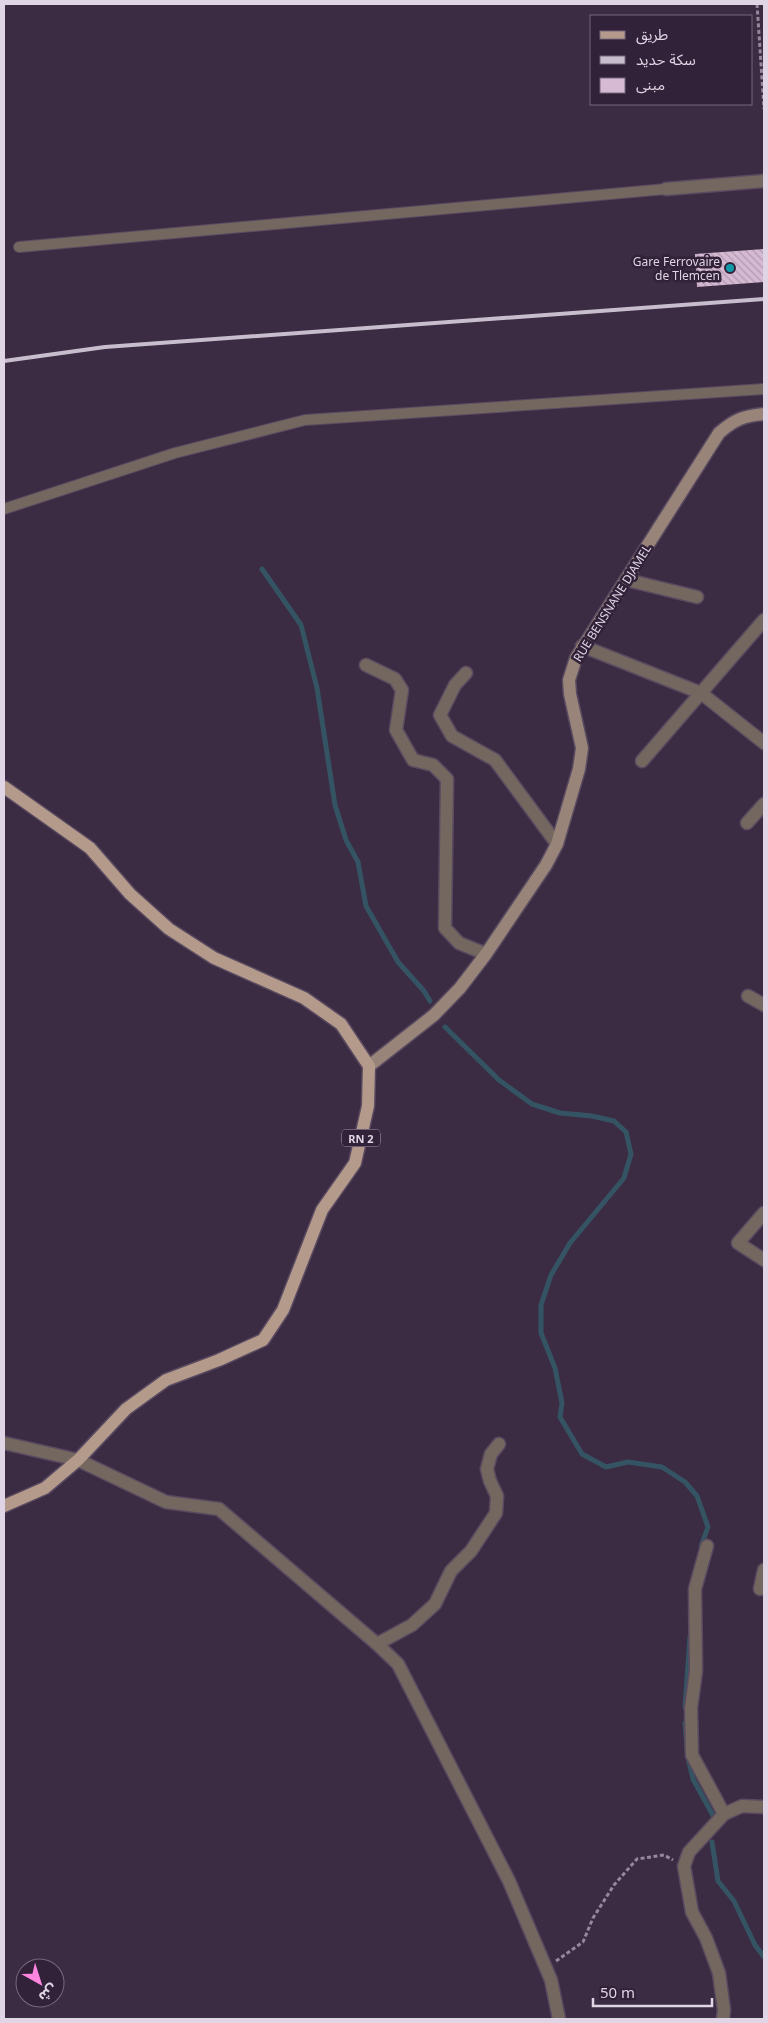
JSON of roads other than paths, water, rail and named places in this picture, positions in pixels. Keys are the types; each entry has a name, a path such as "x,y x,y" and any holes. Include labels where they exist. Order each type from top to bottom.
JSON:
{"main road":[{"name":"RUE BENSNANE DJAMEL","path":"369,1066 434,1015 460,988 486,954 546,865 557,844 579,769 582,748 570,694 570,680 572,669 582,646 627,580 719,433 732,422 747,416 764,414"},
{"path":"4,787 90,848 130,894 169,929 214,958 304,998 341,1024 369,1066"},
{"name":"RN 2","path":"4,1506 45,1488 78,1460 126,1409 166,1380 220,1360 263,1340 283,1310 322,1210 355,1163 368,1106 369,1066"}],"street":[{"path":"666,189 764,182"},
{"path":"627,580 697,597"},
{"path":"642,760 764,620"},
{"path":"582,646 701,693 764,743"},
{"path":"366,665 395,679 402,690 396,730 414,760 433,765 447,780 445,928 459,943 486,954"},
{"path":"466,673 455,685 440,715 452,736 495,760 557,844"},
{"path":"747,823 764,804"},
{"path":"748,996 764,1005"},
{"path":"764,1213 738,1243 764,1260"},
{"path":"4,1443 78,1460 166,1502 219,1509 378,1644 398,1664 509,1881 551,1980 560,2019"},
{"path":"378,1644 412,1625 435,1604 451,1571 471,1551 496,1512 498,1501 487,1469 491,1454 499,1444"},
{"path":"707,1546 695,1589 696,1671 691,1708 692,1755 724,1814"},
{"path":"760,1589 764,1570"},
{"path":"723,2019 724,2010 719,1973 706,1938 692,1912 684,1866 689,1852 724,1814 742,1806 764,1807"}],"lane":[{"path":"19,247 666,189"},
{"path":"4,509 175,453 305,420 764,389"}],"waterway":[{"path":"262,569 301,625 317,688 335,805 346,840 358,862 366,906 398,962 424,991 430,1001"},
{"path":"445,1027 499,1080 532,1104 560,1113 592,1116 614,1121 626,1132 631,1154 624,1178 570,1243 551,1275 541,1305 541,1333 555,1368 562,1403 560,1417 582,1454 606,1467 628,1462 662,1467 685,1482 697,1496 708,1527 701,1546"},
{"path":"685,1707 690,1636"},
{"path":"685,1723 687,1749"},
{"path":"688,1758 693,1779 715,1819"},
{"path":"712,1842 718,1881 734,1901 755,1945 764,1957"}],"railway":[{"path":"4,361 105,347 764,299"}],"place":[{"name":"Gare Ferrovaire de Tlemcen","path":"730,268"}]}
